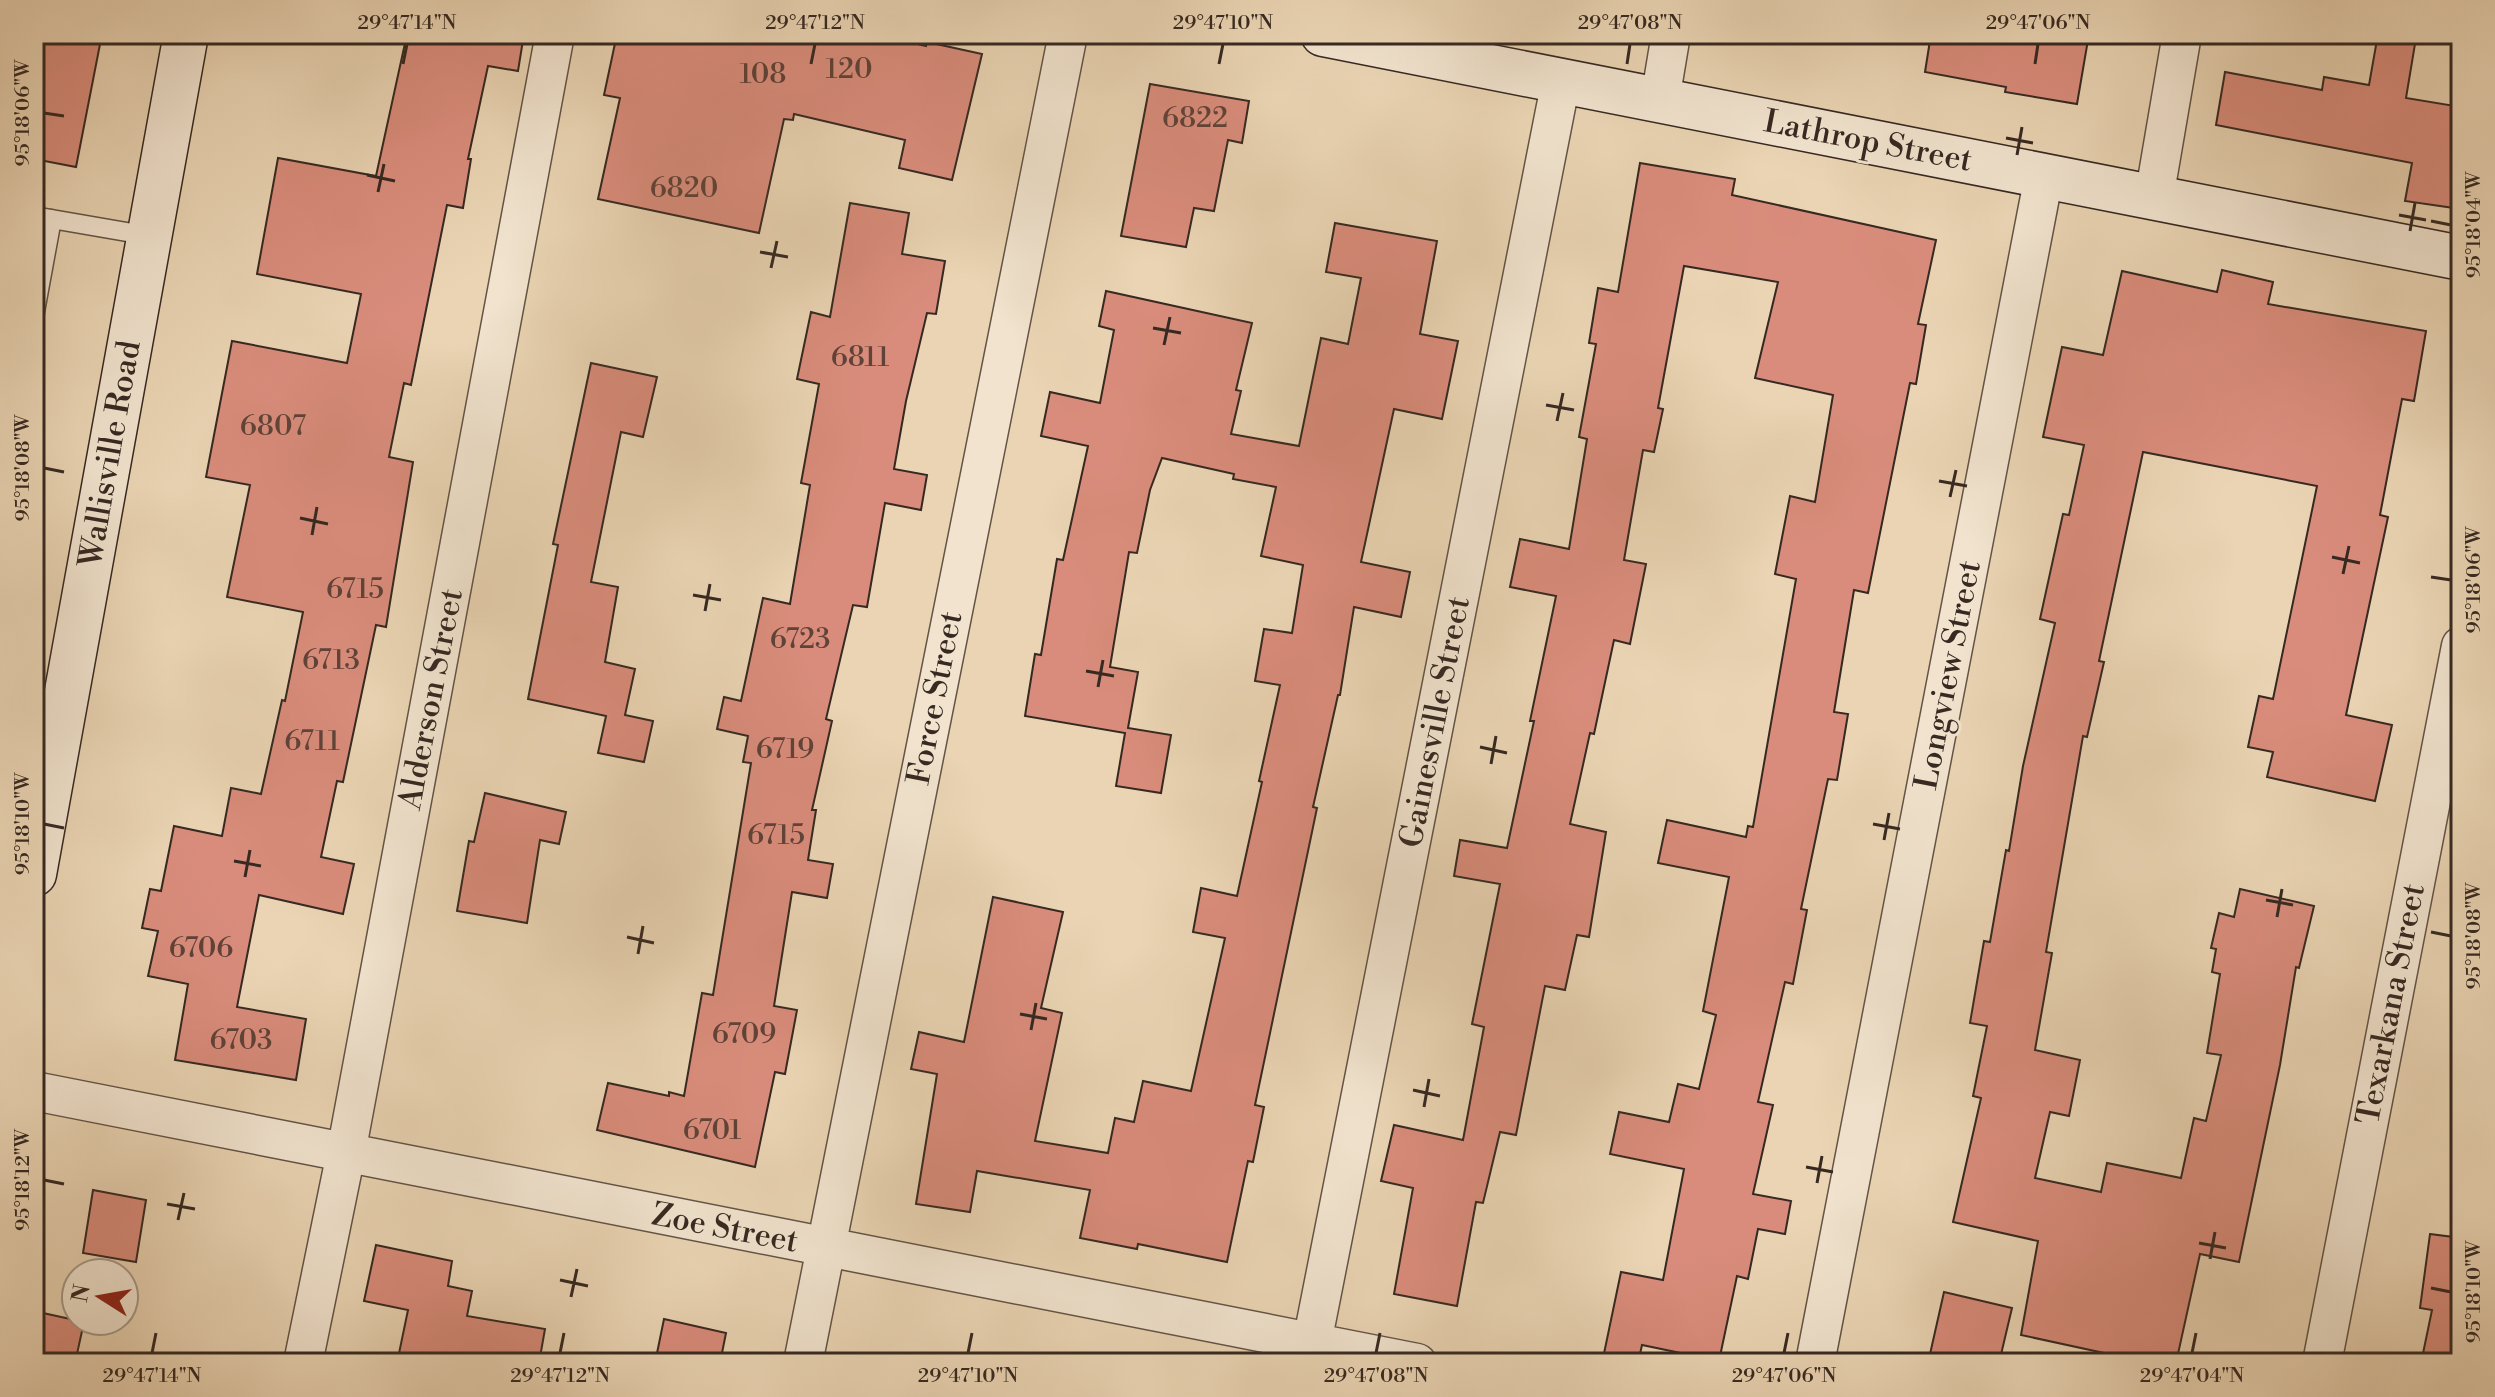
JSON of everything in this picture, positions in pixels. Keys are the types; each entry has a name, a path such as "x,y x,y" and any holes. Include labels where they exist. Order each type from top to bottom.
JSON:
{"street":[{"name":"Wallisville Road","path":"34,874 186,34"},
{"name":"Alderson Street","path":"303,1363 346,1153 555,34"},
{"name":"Force Street","path":"803,1363 1068,34"},
{"name":"Lathrop Street","path":"1323,34 2461,258"},
{"path":"1660,100 1671,34"},
{"path":"2154,198 2182,34"},
{"name":"Gainesville Street","path":"1310,1353 1561,81"},
{"name":"Longview Street","path":"1815,1363 2044,176"},
{"name":"Texarkana Street","path":"2322,1363 2461,646"},
{"name":"Zoe Street","path":"34,1091 826,1248 1310,1353 1417,1363"}],"lane":[{"path":"34,317 43,218 150,236"}],"building":[{"path":"34,34 102,34 76,167 34,159"},
{"path":"407,34 524,34 518,71 488,66 468,159 471,159 463,208 447,205 411,385 404,383 389,457 413,462 386,627 376,625 343,782 337,781 321,857 354,864 343,914 259,895 237,1007 306,1019 296,1080 175,1060 188,984 148,976 158,931 142,928 150,889 161,891 174,826 222,836 231,788 261,794 282,700 285,701 303,612 227,597 250,485 206,477 232,341 347,363 361,294 257,274 278,158 376,176"},
{"path":"617,34 875,34 926,46 927,42 982,54 952,180 899,168 905,140 794,114 793,120 784,119 759,233 598,199 620,98 604,95"},
{"path":"1931,34 2089,34 2077,104 2005,92 2006,87 1925,72"},
{"path":"2378,34 2416,38 2406,98 2461,107 2461,209 2405,201 2412,163 2216,125 2225,72 2322,90 2324,77 2369,85"},
{"path":"1150,84 1249,101 1242,143 1228,140 1214,211 1194,208 1186,247 1121,236"},
{"path":"1640,163 1735,179 1732,195 1936,240 1918,324 1926,325 1916,384 1910,383 1868,593 1854,590 1834,712 1848,714 1837,780 1828,779 1801,909 1807,910 1793,984 1785,982 1758,1102 1773,1105 1753,1194 1791,1201 1785,1234 1758,1229 1748,1279 1737,1276 1719,1361 1642,1345 1638,1363 1602,1363 1621,1272 1663,1280 1684,1169 1610,1154 1619,1112 1669,1122 1678,1084 1699,1089 1716,1015 1703,1011 1729,877 1658,863 1667,820 1746,837 1748,826 1753,827 1796,579 1775,574 1790,496 1815,502 1833,395 1755,378 1778,282 1684,266 1658,408 1663,409 1654,452 1643,450 1624,560 1646,564 1630,644 1614,640 1594,734 1590,733 1570,824 1606,832 1589,937 1577,935 1565,990 1545,986 1516,1135 1500,1132 1483,1203 1476,1202 1457,1306 1394,1294 1413,1188 1381,1181 1394,1125 1463,1140 1484,1027 1472,1024 1500,884 1454,876 1460,840 1507,848 1556,596 1510,587 1520,539 1569,549 1587,439 1579,437 1596,344 1589,343 1598,288 1618,292"},
{"path":"850,203 909,213 902,254 945,261 936,314 927,313 894,469 927,475 921,510 885,503 867,607 853,605 826,719 832,721 812,810 816,810 808,860 833,864 827,898 792,892 774,1006 797,1010 785,1074 775,1072 755,1167 597,1130 608,1083 669,1096 669,1092 684,1096 702,993 713,995 751,763 743,762 748,736 717,729 724,697 741,701 763,598 790,604 810,485 801,483 819,384 797,379 811,312 830,317"},
{"path":"1335,223 1437,241 1420,334 1458,341 1442,419 1394,409 1361,562 1410,572 1401,617 1354,607 1340,695 1313,807 1317,808 1255,1105 1264,1107 1253,1162 1248,1161 1227,1262 1138,1244 1137,1249 1080,1238 1090,1190 977,1171 970,1212 916,1204 937,1074 911,1069 919,1032 964,1042 993,897 1063,912 1041,1008 1062,1013 1035,1141 1108,1153 1115,1118 1134,1122 1143,1081 1191,1091 1225,938 1193,932 1201,888 1237,896 1280,685 1255,681 1264,629 1292,633 1303,565 1261,556 1276,487 1233,479 1234,474 1162,458 1150,490 1137,553 1129,552 1110,667 1138,672 1128,728 1171,735 1161,793 1116,786 1125,733 1025,716 1035,654 1041,655 1057,559 1063,560 1088,446 1041,436 1050,392 1100,403 1114,330 1099,326 1106,291 1252,323 1236,390 1241,391 1231,434 1299,446 1321,338 1348,344 1361,278 1326,272"},
{"path":"2222,270 2273,282 2268,304 2426,331 2414,401 2402,399 2380,515 2388,517 2346,715 2392,725 2375,801 2267,777 2273,752 2248,747 2259,696 2273,699 2317,486 2143,452 2099,661 2104,662 2087,737 2083,736 2046,952 2052,953 2035,1050 2080,1060 2069,1116 2050,1112 2035,1178 2101,1192 2107,1163 2181,1178 2194,1118 2206,1121 2221,1055 2207,1053 2220,974 2212,972 2216,949 2211,948 2219,913 2234,917 2240,889 2314,906 2299,968 2296,967 2280,1065 2239,1262 2200,1254 2176,1363 2150,1363 2021,1335 2038,1241 1953,1222 1981,1098 1973,1096 1987,1026 1970,1023 1984,941 1990,942 2023,766 2055,623 2040,619 2063,514 2069,515 2084,445 2043,437 2062,347 2103,355 2122,271 2217,292"},
{"path":"591,363 657,377 643,437 621,432 591,582 618,587 605,662 635,669 625,715 653,721 644,762 598,753 606,716 528,699 558,545 553,544"},
{"path":"485,793 566,812 559,844 540,840 527,923 457,911 469,841 474,842"},
{"path":"93,1190 146,1200 137,1257 83,1253"},
{"path":"2430,1234 2461,1238 2461,1363 2421,1363 2432,1310 2420,1308"},
{"path":"376,1245 452,1261 448,1286 472,1291 467,1316 545,1329 539,1363 397,1363 408,1310 364,1301"},
{"path":"1944,1292 2012,1308 1999,1363 1928,1363"},
{"path":"43,1313 60,1317 60,1337 81,1337 75,1363 34,1363"},
{"path":"664,1319 726,1333 720,1363 655,1363"}]}
